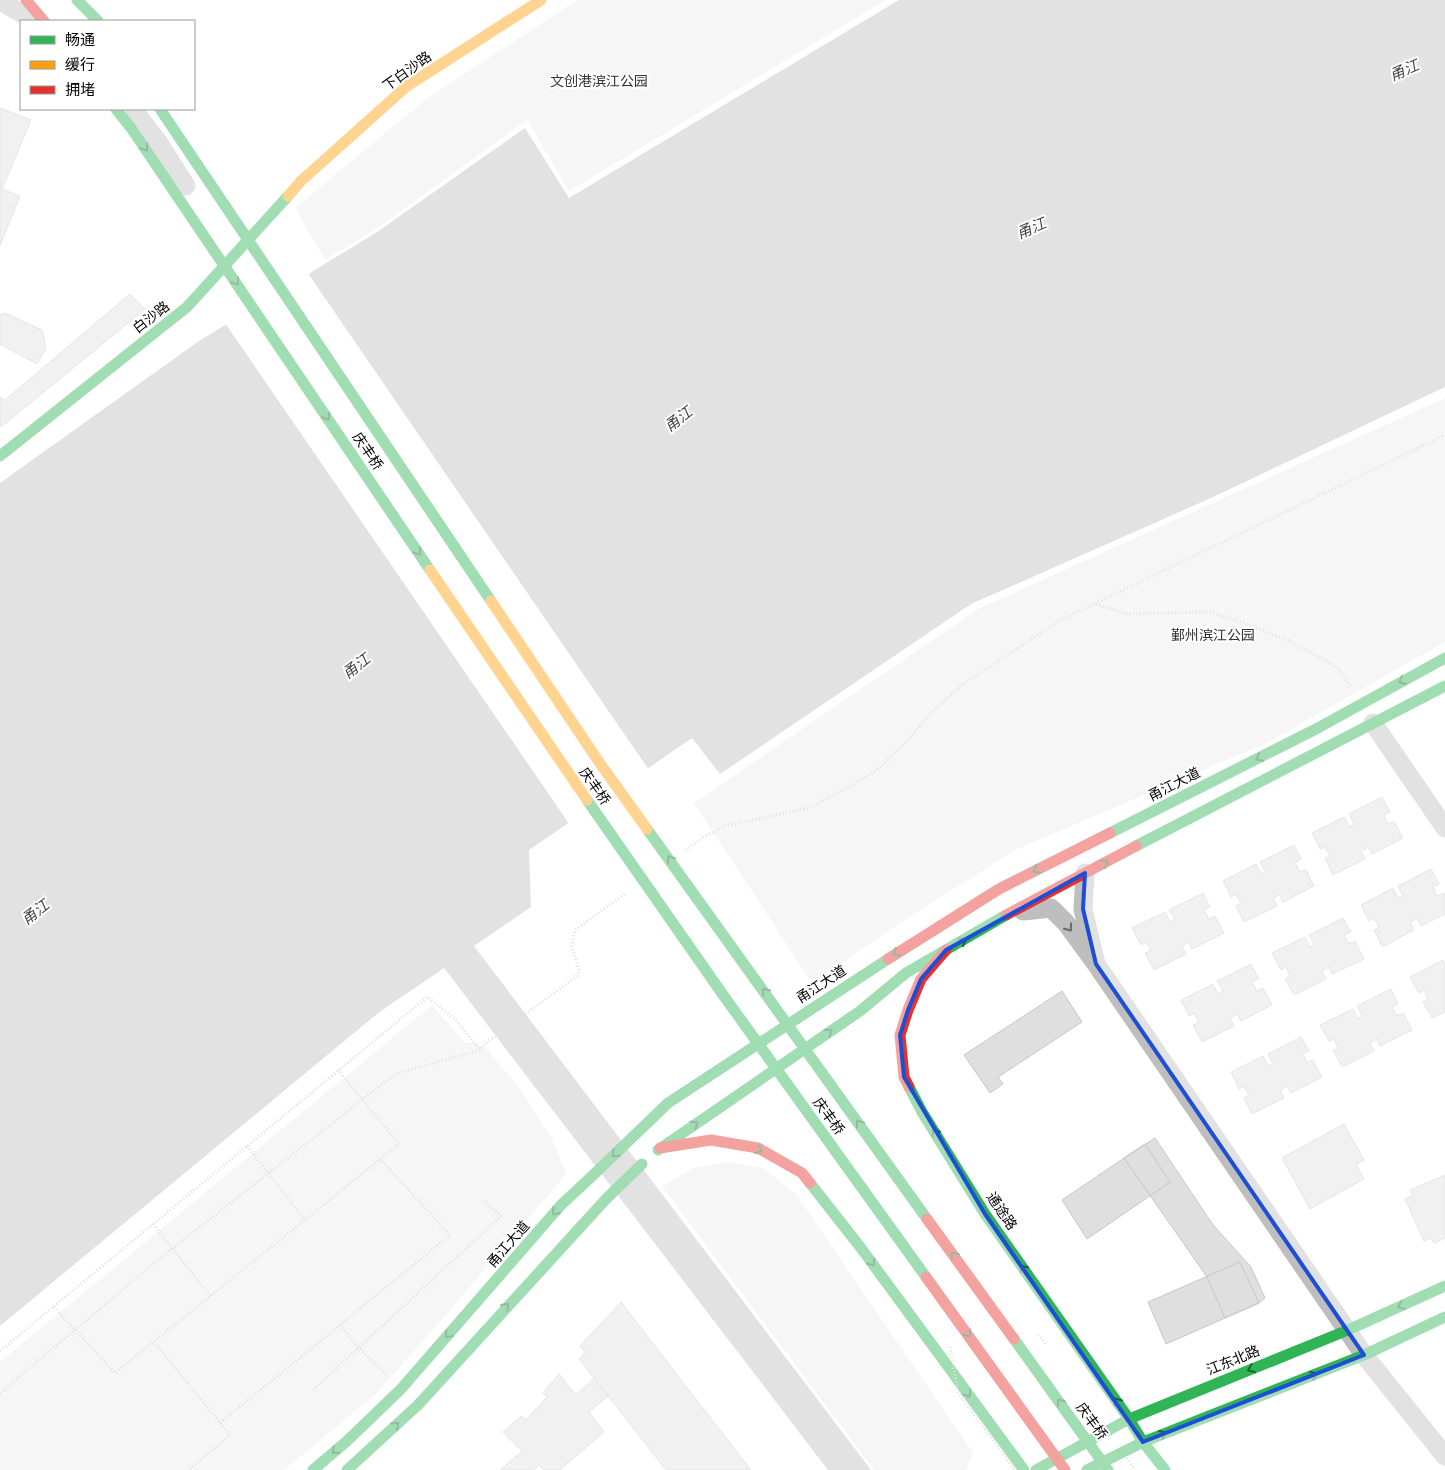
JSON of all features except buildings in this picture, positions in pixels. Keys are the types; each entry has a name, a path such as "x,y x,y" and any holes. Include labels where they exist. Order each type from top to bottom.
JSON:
{"main road":[{"path":"26,0 43,20"},
{"path":"77,0 97,20"},
{"name":"下白沙路","path":"301,181 408,86 542,0"},
{"name":"庆丰桥","path":"117,110 132,128 556,756 715,984 1065,1470"},
{"name":"庆丰桥","path":"161,110 600,762 1108,1470"},
{"name":"白沙路","path":"0,456 187,307 301,181"},
{"name":"甬江大道","path":"313,1470 347,1441 401,1389 562,1205 668,1103 858,977 999,889 1308,734 1445,658"},
{"path":"347,1470 418,1405 606,1198 642,1164 660,1148 860,1010 906,972 1085,873 1445,686"},
{"name":"通途路","path":"946,950 921,979 908,1010 900,1035 904,1077 922,1112 985,1214 1164,1470"},
{"path":"660,1148 711,1140 758,1148 802,1174 861,1248 1024,1470"},
{"name":"江东北路","path":"1036,1470 1129,1419 1348,1330 1445,1286"},
{"path":"1087,1470 1143,1442 1364,1355 1445,1317"}],"street":[{"path":"0,1 33,20"},
{"path":"134,110 159,143 214,229 217,242 216,267 206,286"},
{"path":"1373,723 1445,828"},
{"path":"1085,873 1084,909 1096,964"},
{"path":"1012,912 1051,908 1066,923 1364,1355 1445,1456"}],"path":[{"path":"680,854 704,837 725,826 808,808 877,770 910,738 931,713 963,684 1061,620 1445,435"},
{"path":"1096,604 1127,614 1210,612 1241,622 1290,642 1338,668 1361,703"},
{"path":"0,1393 172,1249 395,1074 480,1050 487,1042 576,977 579,971 572,946 575,930 632,889"},
{"path":"0,1351 427,996 454,1018 480,1050"},
{"path":"54,1307 115,1373 399,1144 338,1070"},
{"path":"247,1146 305,1220"},
{"path":"220,1423 450,1235 380,1159"},
{"path":"313,1390 501,1216 485,1202"},
{"path":"153,1224 210,1297"},
{"path":"340,1325 358,1347 401,1389"},
{"path":"154,1342 230,1435 189,1470"},
{"path":"949,1344 958,1392 1016,1470"}],"highlighted area":[{"path":"1085,873 1083,909 1096,964 1364,1355 1143,1442 985,1214 904,1077 900,1035 908,1010 921,979 946,950"}],"green space":[{"name":"文创港滨江公园","path":"577,0 886,0 569,191 527,120 376,229 325,260 295,208 425,100"},
{"name":"鄞州滨江公园","path":"1445,398 1445,642 1267,743 1017,849 909,917 812,983 694,803 978,609"},
{"path":"432,1005 465,1043 477,1043 486,1048 518,1086 551,1137 566,1174 376,1394 284,1470 0,1470 0,1362"},
{"path":"728,1162 763,1168 796,1194 973,1453 966,1470 874,1470 662,1186 693,1168"}],"water":[{"name":"甬江","path":"899,0 1445,0 1445,387 1211,498 971,604 720,774 692,738 529,850 531,907 474,946 871,1470 828,1470 444,968 378,1013 0,1326 0,483 199,341 377,232 525,128 569,198"}],"pier":[{"path":"307,272 649,770 570,825 225,323"}],"traffic: fast":[{"path":"77,0 97,20"},
{"path":"117,110 131,128 430,570"},
{"path":"161,110 491,601"},
{"path":"0,456 187,307 288,196"},
{"path":"1110,833 1316,729 1445,658"},
{"path":"1136,846 1445,686"},
{"path":"587,800 721,992 926,1277"},
{"path":"647,829 927,1219"},
{"path":"658,1150 860,1011 906,973 1006,915"},
{"path":"641,1129 668,1103 888,959"},
{"path":"909,1087 922,1112 985,1214 1129,1419 1143,1442 1165,1470"},
{"path":"590,1178 641,1129"},
{"path":"606,1199 642,1164"},
{"path":"313,1470 347,1441 401,1389 561,1205 590,1178"},
{"path":"810,1183 861,1248 1024,1470"},
{"path":"347,1470 418,1405 606,1199"},
{"path":"1036,1470 1129,1419 1348,1330 1445,1286"},
{"path":"1087,1470 1143,1442 1364,1355 1445,1317"},
{"path":"1014,1339 1108,1470"}],"traffic: slow":[{"path":"288,196 301,181 407,86 541,0"},
{"path":"430,570 587,800"},
{"path":"491,601 599,762 647,829"}],"traffic: jam":[{"path":"26,0 43,20"},
{"path":"888,959 999,889 1110,833"},
{"path":"1006,915 1136,846"},
{"path":"909,1087 904,1077 900,1035 921,979 946,950"},
{"path":"660,1148 711,1140 758,1148 802,1173 810,1183"},
{"path":"927,1219 1014,1339"},
{"path":"926,1277 1065,1470"}]}
